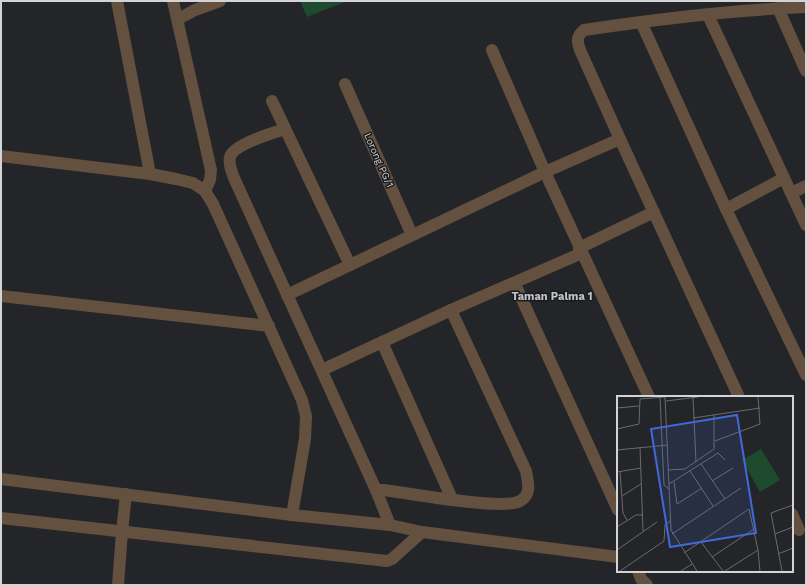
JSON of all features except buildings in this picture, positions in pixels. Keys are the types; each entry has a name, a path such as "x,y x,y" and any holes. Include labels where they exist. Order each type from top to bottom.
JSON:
{"street":[{"path":"117,1 150,174"},
{"path":"174,1 211,170 210,180 205,191"},
{"path":"178,19 195,10 220,1"},
{"path":"739,396 620,139 577,41 579,34 584,30 708,15 778,8 806,7"},
{"path":"778,8 806,71"},
{"path":"708,15 806,225"},
{"path":"641,22 726,208 806,374"},
{"path":"492,50 545,172 648,396"},
{"name":"Lorong PG/1","path":"345,84 412,235"},
{"path":"272,101 350,265"},
{"path":"285,129 245,144 234,150 230,157 230,165 234,178 376,490 390,525"},
{"path":"287,294 545,172 620,139"},
{"path":"1,156 150,174 193,183 205,191 213,204 302,400 306,416 305,439 292,515"},
{"path":"726,208 784,178"},
{"path":"791,193 806,186"},
{"path":"322,370 451,310 515,284 654,212"},
{"path":"515,284 617,508"},
{"path":"1,296 269,326"},
{"path":"376,490 492,505 511,505 522,501 528,492 529,484 526,471 451,310"},
{"path":"382,342 452,499"},
{"path":"1,478 292,515 390,525 422,532 617,557"},
{"path":"118,585 126,494"},
{"path":"793,516 799,530"},
{"path":"1,518 387,561 392,559 422,532"},
{"path":"638,572 641,579 647,585"}],"green space":[{"path":"300,1 347,1 307,17"}],"district":[{"name":"Taman Palma 1","path":"552,296"}]}
